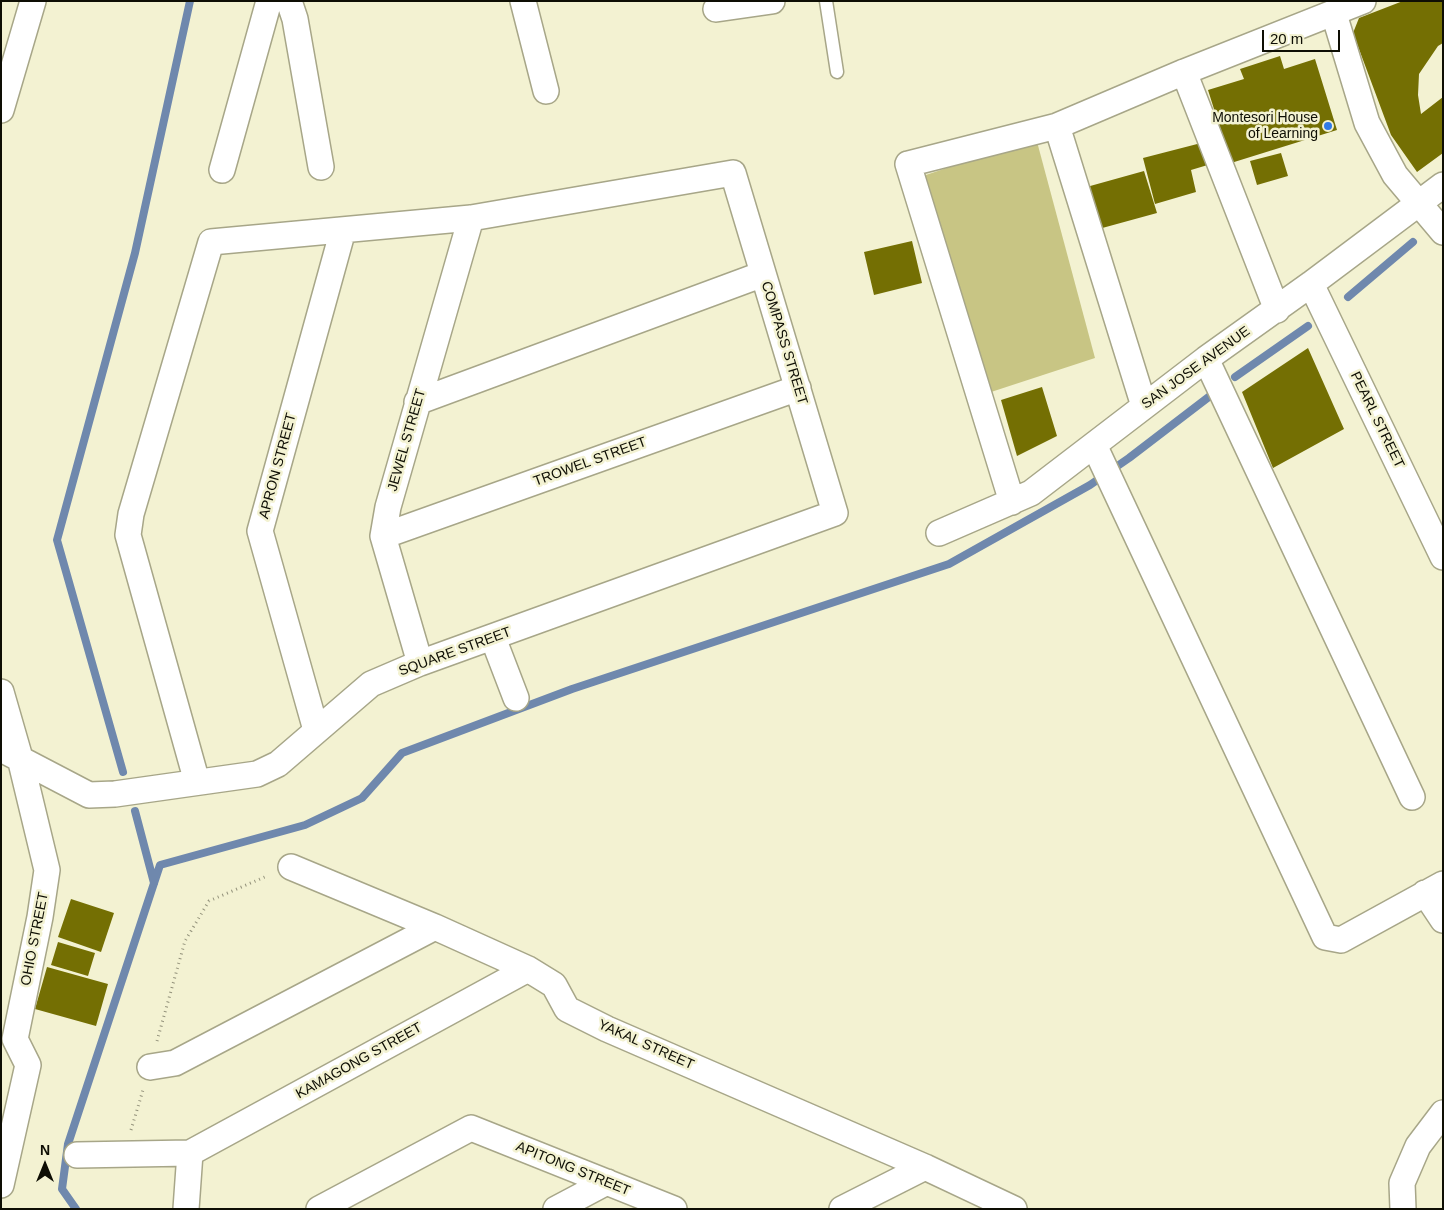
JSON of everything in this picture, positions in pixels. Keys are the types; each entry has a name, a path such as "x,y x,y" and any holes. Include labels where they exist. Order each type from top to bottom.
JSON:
{"street":[{"path":"1,110 33,1"},
{"path":"222,170 269,1"},
{"path":"290,1 295,19 321,166"},
{"path":"523,1 546,91"},
{"path":"716,9 744,3 772,1"},
{"path":"1012,502 908,164 1057,126 1184,72 1363,1"},
{"path":"1334,14 1367,123 1395,176 1443,232"},
{"path":"1184,72 1277,310"},
{"path":"1057,126 1144,406"},
{"name":"COMPASS STREET","path":"471,218 733,172 835,513"},
{"name":"SAN JOSE AVENUE","path":"939,533 1032,493 1206,359 1277,310 1443,185"},
{"path":"197,782 128,535 131,514 211,242 471,218"},
{"name":"JEWEL STREET","path":"420,663 383,536 388,507 417,402 471,218"},
{"name":"APRON STREET","path":"316,730 260,532 343,230"},
{"path":"417,402 763,274"},
{"name":"PEARL STREET","path":"1312,284 1443,557"},
{"path":"1206,359 1412,797"},
{"name":"TROWEL STREET","path":"383,536 798,388"},
{"path":"1094,446 1325,937 1340,940 1434,888 1443,920"},
{"name":"SQUARE STREET","path":"10,754 89,795 115,794 257,774 278,764 371,684 420,663 835,513"},
{"path":"493,638 516,698"},
{"name":"OHIO STREET","path":"1,692 10,754 47,870 40,917 8,1036 28,1065 5,1157 1,1185"},
{"name":"YAKAL STREET","path":"291,866 528,969 554,985 567,1009 607,1029 925,1167 1014,1209"},
{"path":"150,1067 175,1063 435,927"},
{"name":"KAMAGONG STREET","path":"77,1155 190,1153 528,969"},
{"path":"1403,1209 1402,1183 1418,1146 1443,1113"},
{"name":"APITONG STREET","path":"319,1209 471,1128 674,1209"},
{"path":"186,1209 190,1153"},
{"path":"842,1209 925,1167"},
{"path":"556,1209 607,1182"}],"lane":[{"path":"826,1 837,72"}],"path":[{"path":"123,1155 150,1067 184,941 209,901 291,866"}],"shaded area":[{"path":"1036,138 1095,358 988,393 920,177"}],"building":[{"path":"1403,1 1443,1 1443,43 1438,46 1419,74 1418,95 1421,114 1443,97 1443,153 1417,172 1391,135 1353,33 1359,18"},
{"path":"1280,56 1284,69 1315,59 1337,130 1231,163 1208,90 1244,79 1240,69"},
{"path":"1205,142 1211,164 1191,170 1196,192 1155,204 1143,158"},
{"path":"1281,153 1288,176 1257,185 1250,161"},
{"path":"1144,171 1157,213 1095,230 1083,188"},
{"path":"912,241 922,283 874,295 864,252"},
{"path":"1308,348 1344,429 1273,468 1242,392"},
{"path":"1042,387 1057,436 1017,456 1001,400"},
{"path":"71,899 114,913 101,952 58,937"},
{"path":"58,942 95,953 88,976 51,965"},
{"path":"47,967 108,984 96,1026 35,1009"}],"waterway":[{"path":"123,772 57,540 135,253 190,1"},
{"path":"1348,297 1413,242"},
{"path":"1235,377 1308,326"},
{"path":"76,1209 62,1189 68,1144 160,865 305,825 362,798 402,753 572,689 949,564 1090,485 1129,458 1210,396"},
{"path":"135,811 154,883"}],"place":[{"name":"Montesori House of Learning","path":"1328,126"}]}
